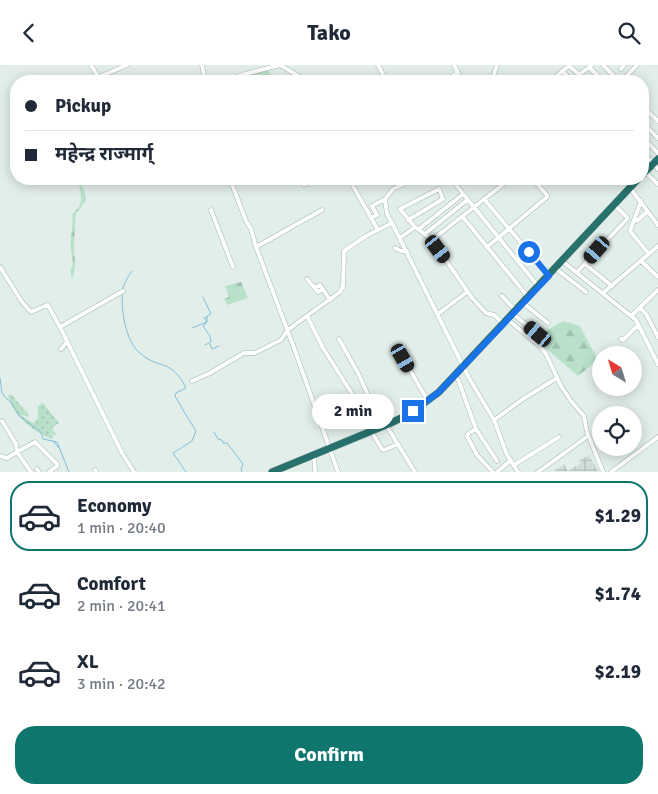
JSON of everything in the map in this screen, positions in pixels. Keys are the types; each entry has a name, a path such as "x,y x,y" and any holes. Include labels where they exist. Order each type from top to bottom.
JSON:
{"highway":[{"path":"272,471 282,470 385,426 404,417 428,401 464,366 633,185"}],"street":[{"path":"108,75 127,65"},
{"path":"242,75 280,65 297,75"},
{"path":"454,65 458,73 456,74"},
{"path":"557,75 569,65 580,74 591,66"},
{"path":"603,65 613,75"},
{"path":"608,70 613,65"},
{"path":"626,75 637,65"},
{"path":"562,71 566,75"},
{"path":"649,112 658,121"},
{"path":"649,129 658,138"},
{"path":"649,144 658,153"},
{"path":"232,185 251,229 338,471"},
{"path":"352,185 378,229"},
{"path":"371,219 377,215 372,206 385,199 394,189 402,185"},
{"path":"456,185 538,287"},
{"path":"432,240 502,185"},
{"path":"487,247 547,197 538,185"},
{"path":"630,188 648,211 656,217 658,225"},
{"path":"408,220 443,199 439,189 400,209 408,220 432,240 467,292 486,313 510,317 538,334"},
{"path":"400,238 443,210 463,194"},
{"path":"385,199 392,223 464,366 494,420 510,460 518,471"},
{"path":"484,199 549,276"},
{"path":"425,234 468,200"},
{"path":"641,201 630,231 648,255"},
{"path":"577,272 627,219 614,205"},
{"path":"210,210 233,267"},
{"path":"256,247 322,210"},
{"path":"443,210 454,223"},
{"path":"637,221 648,211"},
{"path":"462,216 525,300 548,323"},
{"path":"192,381 244,353 255,353 281,340 287,331 340,292 343,286 344,251 378,229 392,223"},
{"path":"603,293 658,246"},
{"path":"395,247 401,251 407,251"},
{"path":"562,261 631,316 638,325 658,364"},
{"path":"640,261 658,277"},
{"path":"585,264 612,286"},
{"path":"0,267 25,307 31,312 35,312 47,305 60,327 122,453 134,471"},
{"path":"555,268 586,292"},
{"path":"307,279 316,287 318,292 323,289 330,300"},
{"path":"631,316 658,290"},
{"path":"60,327 123,291"},
{"path":"438,314 467,292"},
{"path":"502,295 510,317 540,346 571,401 584,416 588,436 603,471"},
{"path":"640,308 646,314 658,337"},
{"path":"307,316 360,409"},
{"path":"621,339 624,339 638,325"},
{"path":"339,339 358,372 378,417 415,471"},
{"path":"61,349 67,342"},
{"path":"403,358 428,401"},
{"path":"453,377 458,379 476,429 497,461"},
{"path":"494,420 557,378"},
{"path":"2,421 16,443 17,452 31,471"},
{"path":"476,429 469,433 468,436 477,455 495,471 510,460"},
{"path":"371,431 384,450 398,444"},
{"path":"538,471 588,436"},
{"path":"514,465 559,437"},
{"path":"611,471 658,437"},
{"path":"0,456 7,458 36,442 57,465 49,471"},
{"path":"314,455 315,471"}],"shaded area":[{"path":"589,455 598,471 568,471 581,463 579,461"},
{"path":"564,464 568,471 554,471"}],"green space":[{"path":"268,69 270,75 245,75"},
{"path":"79,185 81,185 86,200 76,214 75,267 72,279 70,270 73,263 71,246 72,214 79,207 81,199"},
{"path":"241,282 248,298 227,305 224,299 229,297 225,286"},
{"path":"564,321 580,326 592,349 592,365 578,376 542,345 546,342 545,331"},
{"path":"11,394 29,415 28,417 21,414 22,416 33,423 38,418 38,406 43,403 59,423 52,428 56,434 54,436 49,431 53,437 51,439 31,427 19,416 8,396"}],"waterway":[{"path":"132,271 123,288 122,296 127,333 141,354 154,362 170,368 181,379 186,388 176,393 175,396 196,431 192,441 173,453 186,472"},
{"path":"203,297 211,314 207,316 207,322 203,326 210,336 211,342 205,345"},
{"path":"192,328 207,322 204,318 207,317"},
{"path":"210,344 212,349 219,346"},
{"path":"0,378 2,393 11,402 19,416 41,432 43,439 57,442 69,472"},
{"path":"214,432 218,439 222,440 223,443 227,443 243,464 242,472"},
{"path":"53,441 60,449"}],"route":[{"path":"413,411 439,392 549,276 529,252"}]}
